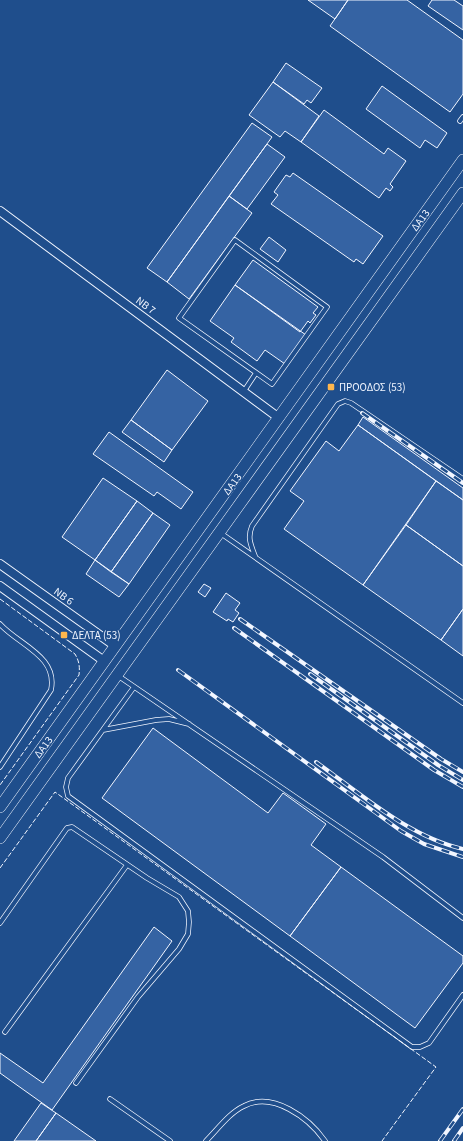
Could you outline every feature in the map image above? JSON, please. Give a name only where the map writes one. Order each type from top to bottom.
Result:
[{"type":"street","name":"ΔΑ13","points":[[0,807],[463,160]]},
{"type":"street","name":"ΔΑ13","points":[[0,838],[463,193]]},
{"type":"street","name":"ΝΒ 7","points":[[0,211],[279,418]]},
{"type":"street","points":[[279,418],[294,429]]},
{"type":"street","name":"ΝΒ 6","points":[[0,564],[115,646]]},
{"type":"street","points":[[0,586],[104,661],[124,665]]},
{"type":"street","points":[[115,646],[124,665]]},
{"type":"lane","points":[[235,240],[327,308],[272,384],[256,374],[179,318],[235,240]]},
{"type":"lane","points":[[244,391],[256,374]]},
{"type":"lane","points":[[255,556],[249,540],[249,533],[252,526],[338,404],[345,401],[352,403],[387,426],[463,479]]},
{"type":"lane","points":[[219,532],[463,703]]},
{"type":"lane","points":[[0,624],[40,655],[52,673],[53,681],[51,690],[0,766]]},
{"type":"lane","points":[[117,674],[383,857],[463,918]]},
{"type":"lane","points":[[134,687],[68,778],[66,787],[68,796],[412,1047],[420,1047],[429,1042],[463,995]]},
{"type":"lane","points":[[103,730],[169,719],[191,724]]},
{"type":"lane","points":[[0,923],[66,828],[72,827],[179,897],[188,911],[188,934],[179,949],[138,997],[76,1083]]},
{"type":"lane","points":[[5,1032],[127,864]]},
{"type":"lane","points":[[110,1098],[170,1141]]},
{"type":"lane","points":[[206,1141],[234,1112],[246,1105],[260,1102],[277,1103],[293,1111],[308,1122],[324,1141]]},
{"type":"building","points":[[308,0],[348,0],[335,19]]},
{"type":"building","points":[[348,0],[407,0],[463,40],[463,94],[450,112],[330,26]]},
{"type":"building","points":[[432,0],[454,0],[463,6],[463,30],[428,6]]},
{"type":"building","points":[[286,63],[322,88],[311,103],[307,100],[304,104],[273,82]]},
{"type":"building","points":[[273,82],[319,116],[301,142],[285,131],[280,137],[249,115]]},
{"type":"building","points":[[382,86],[447,133],[437,148],[425,140],[420,148],[366,109]]},
{"type":"building","points":[[324,110],[384,154],[388,148],[406,161],[390,184],[393,187],[390,191],[386,188],[379,198],[301,142]]},
{"type":"building","points":[[252,123],[272,137],[167,282],[147,268]]},
{"type":"building","points":[[267,144],[285,157],[247,209],[229,196]]},
{"type":"building","points":[[293,173],[383,236],[363,264],[356,259],[354,262],[271,204],[278,195],[274,192],[286,175],[290,177]]},
{"type":"building","points":[[229,196],[252,213],[189,299],[167,282]]},
{"type":"building","points":[[269,237],[286,250],[278,262],[260,249]]},
{"type":"building","points":[[253,260],[318,307],[313,313],[316,315],[310,323],[308,321],[300,332],[235,285]]},
{"type":"building","points":[[235,285],[306,335],[285,364],[265,350],[257,361],[231,342],[234,338],[210,321]]},
{"type":"building","points":[[167,370],[208,401],[172,450],[131,420]]},
{"type":"building","points":[[363,417],[463,488],[463,500],[358,425]]},
{"type":"building","points":[[131,420],[172,450],[164,462],[122,432]]},
{"type":"building","points":[[358,425],[436,481],[363,585],[284,529],[304,501],[290,491],[326,441],[339,451]]},
{"type":"building","points":[[109,432],[193,492],[181,509],[157,492],[154,496],[93,454]]},
{"type":"building","points":[[103,478],[137,501],[95,560],[62,537]]},
{"type":"building","points":[[436,481],[463,500],[463,566],[406,525]]},
{"type":"building","points":[[137,501],[153,513],[111,572],[95,560]]},
{"type":"building","points":[[153,513],[170,525],[129,584],[111,572]]},
{"type":"building","points":[[406,525],[463,566],[463,609],[441,640],[363,585]]},
{"type":"building","points":[[95,560],[129,584],[119,597],[86,574]]},
{"type":"building","points":[[204,584],[211,588],[205,597],[198,592]]},
{"type":"building","points":[[226,593],[240,603],[235,610],[239,613],[233,622],[228,619],[227,621],[213,612]]},
{"type":"building","points":[[463,609],[463,656],[441,640]]},
{"type":"building","points":[[153,728],[268,813],[283,793],[326,824],[311,845],[341,867],[290,936],[102,798]]},
{"type":"building","points":[[341,867],[463,956],[463,963],[415,1028],[290,936]]},
{"type":"building","points":[[154,927],[172,941],[52,1110],[0,1073],[0,1053],[43,1083]]},
{"type":"building","points":[[41,1103],[56,1113],[36,1141],[14,1141]]},
{"type":"building","points":[[56,1113],[96,1141],[36,1141]]},
{"type":"railway","points":[[362,413],[463,483]]},
{"type":"railway","points":[[240,619],[441,759],[463,772]]},
{"type":"railway","points":[[234,628],[434,770],[463,787]]},
{"type":"railway","points":[[178,670],[401,831],[424,844],[463,857]]},
{"type":"railway","points":[[310,674],[438,765],[463,780]]},
{"type":"railway","points":[[316,762],[405,825],[443,843],[463,849]]},
{"type":"railway","points":[[440,1141],[463,1109]]},
{"type":"railway","points":[[454,1141],[463,1128]]},
{"type":"fence","points":[[0,599],[75,654],[79,669],[79,675],[0,785]]},
{"type":"fence","points":[[0,868],[55,792],[436,1067],[382,1141]]},
{"type":"place","name":"ΠΡΟΟΔΟΣ (53)","points":[[331,387]]},
{"type":"place","name":"ΔΕΛΤΑ (53)","points":[[64,635]]}]
